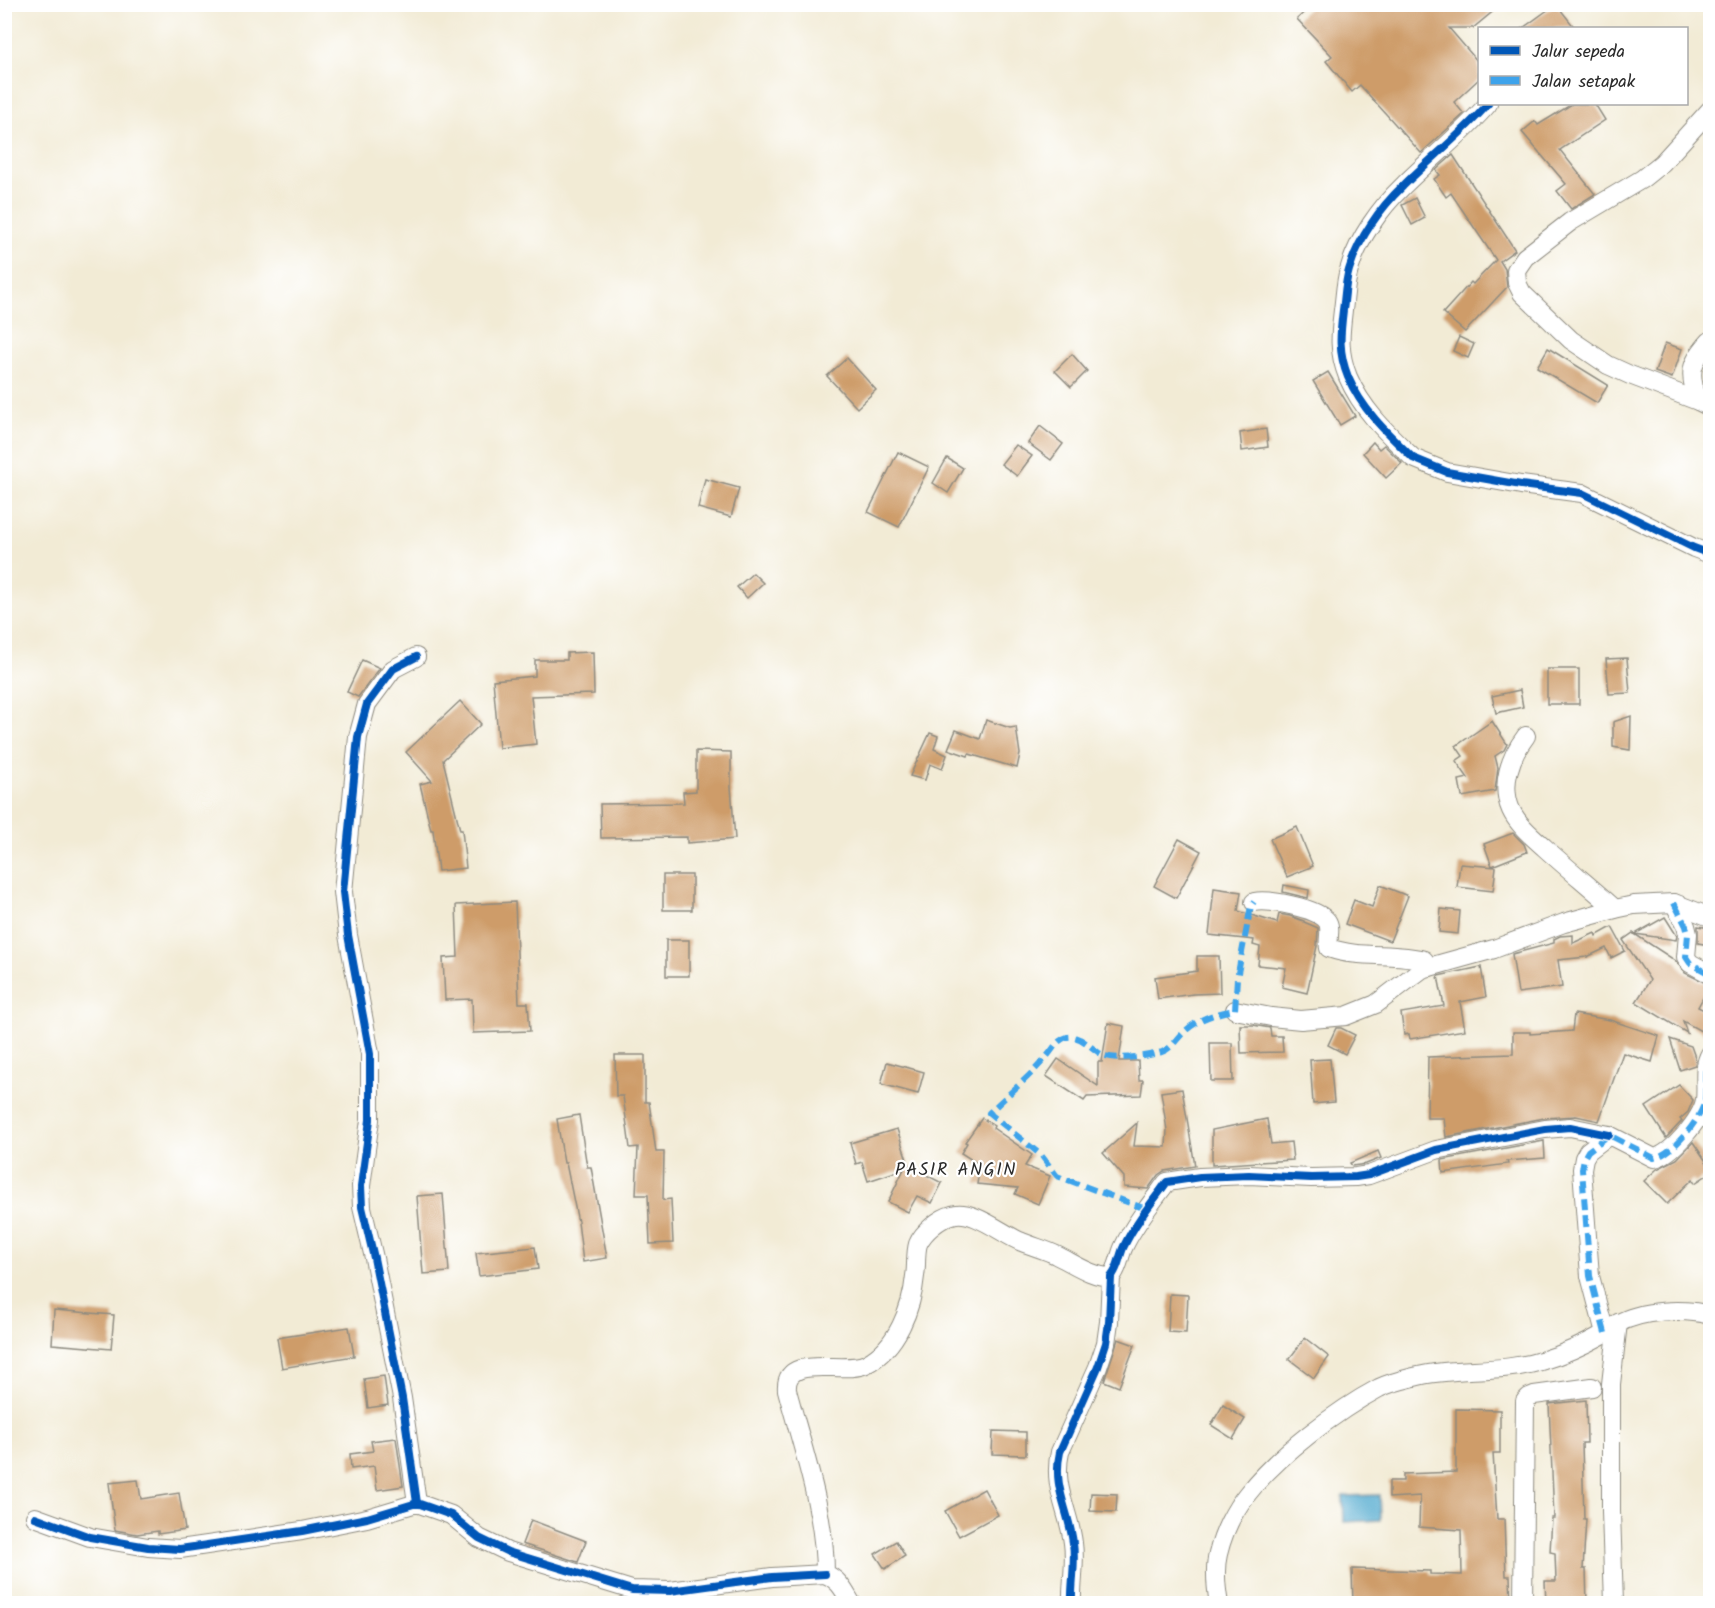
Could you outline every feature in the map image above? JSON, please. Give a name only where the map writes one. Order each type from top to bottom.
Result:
[{"type":"street","points":[[1487,105],[1469,125],[1402,186],[1384,207],[1359,246],[1349,268],[1339,330],[1339,343],[1348,378],[1378,424],[1420,462],[1447,472],[1582,493],[1710,554]]},
{"type":"street","points":[[1704,404],[1661,389],[1623,372],[1571,340],[1522,293],[1517,283],[1516,270],[1525,257],[1570,222],[1642,179],[1662,163],[1710,110]]},
{"type":"street","points":[[1704,404],[1692,385],[1693,366],[1710,341]]},
{"type":"street","points":[[416,657],[393,669],[367,704],[358,737],[343,892],[348,934],[370,1054],[370,1120],[364,1160],[362,1207],[402,1398],[417,1503]]},
{"type":"street","points":[[1526,736],[1507,773],[1506,789],[1511,811],[1530,834],[1615,909]]},
{"type":"street","points":[[1254,902],[1262,901],[1303,909],[1321,916],[1329,927],[1329,948],[1343,953],[1409,956],[1424,960],[1429,967]]},
{"type":"street","points":[[1674,903],[1688,934],[1686,957],[1690,963],[1710,974]]},
{"type":"street","points":[[1235,1010],[1301,1020],[1346,1016],[1376,1004],[1413,975],[1429,967],[1484,952],[1564,923],[1615,909],[1634,905],[1674,903],[1710,917]]},
{"type":"street","points":[[1072,1604],[1074,1547],[1058,1486],[1057,1464],[1065,1438],[1098,1367],[1106,1343],[1111,1276],[1115,1272],[1124,1246],[1146,1209],[1167,1182],[1200,1177],[1250,1174],[1311,1178],[1356,1177],[1369,1175],[1436,1150],[1545,1129],[1570,1127],[1610,1135],[1654,1158],[1673,1147],[1699,1116],[1703,1108],[1706,1067],[1710,1054]]},
{"type":"street","points":[[1610,1135],[1588,1151],[1582,1169],[1590,1276],[1611,1328],[1611,1511],[1614,1604]]},
{"type":"street","points":[[825,1574],[825,1556],[816,1502],[787,1390],[786,1384],[790,1374],[797,1369],[808,1367],[858,1367],[880,1353],[896,1335],[908,1312],[920,1241],[932,1227],[954,1214],[969,1215],[1020,1241],[1052,1253],[1095,1274],[1111,1276]]},
{"type":"street","points":[[1219,1604],[1215,1581],[1218,1554],[1230,1522],[1248,1493],[1291,1449],[1380,1387],[1414,1377],[1452,1370],[1497,1368],[1542,1361],[1573,1349],[1611,1328],[1669,1310],[1710,1315]]},
{"type":"street","points":[[1523,1604],[1525,1401],[1534,1395],[1592,1387]]},
{"type":"street","points":[[35,1517],[90,1537],[148,1547],[180,1549],[302,1531],[367,1518],[417,1503],[451,1515],[479,1538],[508,1552],[632,1590],[670,1591],[772,1577],[825,1574],[834,1577],[839,1582],[852,1604]]},
{"type":"water","points":[[1380,1495],[1381,1520],[1344,1522],[1343,1496]]},
{"type":"building","points":[[1313,4],[1502,4],[1473,28],[1449,28],[1478,62],[1478,80],[1454,102],[1464,114],[1421,153],[1360,85],[1352,92],[1326,61],[1332,56],[1297,19]]},
{"type":"building","points":[[1556,4],[1574,27],[1524,27]]},
{"type":"building","points":[[1570,105],[1596,105],[1605,120],[1560,150],[1595,194],[1571,209],[1557,191],[1566,184],[1522,132],[1535,121],[1538,125]]},
{"type":"building","points":[[1453,155],[1515,250],[1500,261],[1505,269],[1507,287],[1465,332],[1443,313],[1471,282],[1473,284],[1496,260],[1451,193],[1446,197],[1434,179],[1440,175],[1436,170]]},
{"type":"building","points":[[1415,198],[1425,218],[1412,225],[1402,205]]},
{"type":"building","points":[[1459,337],[1474,344],[1468,358],[1453,351]]},
{"type":"building","points":[[1665,343],[1682,349],[1672,378],[1655,372]]},
{"type":"building","points":[[1548,348],[1608,385],[1597,403],[1537,367]]},
{"type":"building","points":[[1072,354],[1087,371],[1071,387],[1055,371]]},
{"type":"building","points":[[847,358],[876,390],[857,408],[827,376]]},
{"type":"building","points":[[1328,372],[1355,416],[1340,425],[1313,381]]},
{"type":"building","points":[[1040,426],[1063,444],[1051,460],[1028,443]]},
{"type":"building","points":[[1266,429],[1268,447],[1242,451],[1240,433]]},
{"type":"building","points":[[1373,442],[1379,449],[1384,445],[1402,463],[1386,478],[1363,453]]},
{"type":"building","points":[[1016,445],[1032,456],[1017,476],[1001,464]]},
{"type":"building","points":[[898,452],[929,467],[899,527],[868,512]]},
{"type":"building","points":[[947,458],[963,468],[948,493],[933,483]]},
{"type":"building","points":[[705,479],[739,488],[731,517],[698,508]]},
{"type":"building","points":[[753,573],[763,583],[747,598],[737,587]]},
{"type":"building","points":[[593,652],[594,694],[531,696],[536,744],[499,748],[493,680],[535,676],[535,660],[567,660],[567,653]]},
{"type":"building","points":[[1627,658],[1630,693],[1609,694],[1606,659]]},
{"type":"building","points":[[362,660],[380,668],[358,697],[347,692]]},
{"type":"building","points":[[1547,669],[1579,669],[1579,704],[1547,704]]},
{"type":"building","points":[[1520,690],[1523,707],[1496,713],[1492,696]]},
{"type":"building","points":[[460,701],[481,724],[443,760],[460,830],[462,830],[466,868],[438,871],[433,830],[431,830],[420,784],[432,781],[406,752]]},
{"type":"building","points":[[1631,716],[1630,750],[1613,747],[1613,722]]},
{"type":"building","points":[[986,720],[1010,728],[1016,727],[1020,754],[1017,768],[948,749],[956,730],[980,739]]},
{"type":"building","points":[[1492,721],[1507,744],[1504,750],[1495,756],[1498,768],[1495,791],[1462,797],[1459,780],[1468,778],[1456,761],[1463,756],[1456,746]]},
{"type":"building","points":[[930,733],[938,736],[934,749],[947,755],[942,769],[930,764],[925,780],[910,776]]},
{"type":"building","points":[[696,751],[731,752],[735,839],[687,843],[687,837],[601,838],[600,804],[684,803],[683,792],[696,791]]},
{"type":"building","points":[[1297,827],[1313,866],[1287,877],[1270,839]]},
{"type":"building","points":[[1513,833],[1524,844],[1527,852],[1492,866],[1484,844]]},
{"type":"building","points":[[1179,839],[1201,851],[1176,898],[1154,886]]},
{"type":"building","points":[[1460,864],[1496,867],[1493,891],[1457,887]]},
{"type":"building","points":[[663,875],[692,875],[692,910],[663,910]]},
{"type":"building","points":[[1284,885],[1309,890],[1308,898],[1283,892]]},
{"type":"building","points":[[1380,885],[1408,896],[1390,941],[1345,924],[1354,900],[1372,907]]},
{"type":"building","points":[[1214,888],[1241,892],[1238,911],[1277,923],[1279,914],[1290,916],[1318,928],[1317,946],[1307,993],[1282,987],[1286,968],[1258,965],[1260,947],[1253,945],[1254,940],[1209,935]]},
{"type":"building","points":[[515,902],[519,1003],[528,1003],[530,1031],[473,1033],[472,999],[445,1000],[443,958],[458,957],[456,905]]},
{"type":"building","points":[[1441,909],[1460,911],[1458,934],[1439,932]]},
{"type":"building","points":[[1665,917],[1677,936],[1676,940],[1635,934]]},
{"type":"building","points":[[1698,926],[1710,928],[1710,945],[1698,943]]},
{"type":"building","points":[[1612,927],[1625,951],[1611,958],[1606,948],[1587,957],[1558,960],[1562,987],[1518,993],[1512,954],[1554,943],[1554,939],[1560,936],[1573,935],[1573,943],[1595,933],[1596,936]]},
{"type":"building","points":[[1633,933],[1676,961],[1685,973],[1710,985],[1698,1007],[1710,1013],[1710,1036],[1683,1021],[1687,1033],[1636,1002],[1650,980],[1623,940]]},
{"type":"building","points":[[666,940],[689,940],[689,976],[666,976]]},
{"type":"building","points":[[1197,956],[1219,956],[1220,993],[1158,999],[1155,977],[1197,971]]},
{"type":"building","points":[[1481,967],[1486,997],[1460,1002],[1465,1030],[1410,1039],[1409,1034],[1404,1035],[1401,1013],[1444,1006],[1438,976]]},
{"type":"building","points":[[1574,1014],[1610,1020],[1659,1036],[1652,1062],[1623,1053],[1599,1121],[1576,1116],[1544,1118],[1446,1137],[1444,1118],[1427,1118],[1428,1057],[1513,1054],[1513,1032],[1530,1032],[1530,1034],[1572,1031]]},
{"type":"building","points":[[1108,1023],[1124,1026],[1119,1061],[1138,1061],[1139,1080],[1143,1080],[1141,1095],[1087,1097],[1084,1101],[1046,1076],[1058,1059],[1098,1086],[1098,1062],[1102,1062]]},
{"type":"building","points":[[1240,1025],[1270,1028],[1271,1036],[1282,1036],[1283,1052],[1241,1053]]},
{"type":"building","points":[[1336,1028],[1355,1035],[1345,1054],[1328,1045]]},
{"type":"building","points":[[1670,1039],[1691,1046],[1696,1060],[1695,1065],[1680,1070]]},
{"type":"building","points":[[1210,1043],[1232,1043],[1233,1081],[1211,1081]]},
{"type":"building","points":[[615,1055],[645,1055],[645,1102],[649,1102],[656,1152],[664,1152],[663,1200],[671,1199],[673,1243],[650,1244],[648,1195],[636,1195],[638,1147],[630,1148],[623,1096],[616,1096]]},
{"type":"building","points":[[1330,1059],[1334,1102],[1313,1104],[1310,1060]]},
{"type":"building","points":[[887,1062],[924,1072],[918,1094],[881,1084]]},
{"type":"building","points":[[1679,1085],[1693,1100],[1688,1112],[1680,1119],[1682,1121],[1666,1138],[1646,1107]]},
{"type":"building","points":[[1182,1089],[1195,1166],[1164,1171],[1158,1175],[1148,1189],[1124,1187],[1124,1177],[1103,1153],[1137,1123],[1134,1146],[1166,1147],[1167,1130],[1161,1092]]},
{"type":"building","points":[[579,1115],[587,1167],[591,1167],[607,1258],[583,1262],[578,1222],[566,1163],[564,1163],[557,1119]]},
{"type":"building","points":[[982,1118],[1032,1155],[1025,1166],[1050,1176],[1038,1204],[1015,1194],[1018,1188],[977,1184],[980,1165],[961,1153],[967,1143],[965,1142]]},
{"type":"building","points":[[1267,1119],[1271,1144],[1291,1142],[1293,1160],[1212,1165],[1212,1130]]},
{"type":"building","points":[[897,1129],[909,1166],[942,1183],[932,1203],[917,1196],[908,1212],[888,1202],[904,1169],[868,1181],[862,1162],[856,1164],[850,1143]]},
{"type":"building","points":[[1544,1141],[1545,1158],[1507,1161],[1508,1164],[1443,1173],[1442,1160]]},
{"type":"building","points":[[1693,1142],[1710,1167],[1710,1173],[1695,1183],[1693,1179],[1667,1204],[1644,1181],[1657,1169],[1677,1159]]},
{"type":"building","points":[[1378,1151],[1381,1158],[1366,1164],[1352,1166],[1350,1163]]},
{"type":"building","points":[[443,1194],[449,1272],[423,1274],[417,1196]]},
{"type":"building","points":[[535,1247],[538,1269],[479,1276],[476,1253]]},
{"type":"building","points":[[1170,1294],[1188,1295],[1186,1333],[1168,1332]]},
{"type":"building","points":[[54,1310],[114,1315],[111,1349],[52,1344]]},
{"type":"building","points":[[349,1327],[354,1356],[282,1368],[277,1338]]},
{"type":"building","points":[[1305,1338],[1329,1357],[1314,1378],[1289,1359]]},
{"type":"building","points":[[1118,1339],[1135,1345],[1119,1387],[1104,1381]]},
{"type":"building","points":[[384,1376],[388,1405],[368,1408],[364,1379]]},
{"type":"building","points":[[1586,1400],[1587,1443],[1582,1443],[1584,1519],[1586,1519],[1583,1569],[1586,1569],[1587,1604],[1546,1604],[1545,1581],[1556,1581],[1555,1553],[1550,1552],[1552,1518],[1554,1518],[1549,1404]]},
{"type":"building","points":[[1223,1405],[1245,1419],[1233,1439],[1211,1425]]},
{"type":"building","points":[[1456,1409],[1500,1410],[1500,1453],[1493,1453],[1497,1519],[1504,1519],[1506,1576],[1510,1576],[1511,1604],[1353,1604],[1352,1569],[1430,1571],[1430,1574],[1462,1575],[1461,1530],[1419,1527],[1420,1496],[1389,1498],[1389,1481],[1403,1481],[1403,1474],[1456,1472]]},
{"type":"building","points":[[993,1431],[1026,1432],[1026,1455],[992,1454]]},
{"type":"building","points":[[396,1438],[403,1486],[377,1490],[374,1466],[351,1469],[350,1454],[373,1451],[371,1441]]},
{"type":"building","points":[[138,1480],[141,1499],[179,1493],[185,1530],[137,1534],[115,1530],[109,1483]]},
{"type":"building","points":[[984,1489],[998,1515],[959,1536],[945,1511]]},
{"type":"building","points":[[1091,1493],[1117,1494],[1116,1512],[1090,1511]]},
{"type":"building","points":[[531,1520],[586,1541],[578,1562],[522,1544]]},
{"type":"building","points":[[896,1541],[905,1556],[885,1569],[875,1554]]},
{"type":"marked path","points":[[1146,1209],[1057,1176],[1041,1155],[989,1113],[1034,1071],[1056,1044],[1064,1038],[1077,1038],[1109,1057],[1149,1055],[1168,1049],[1188,1029],[1200,1021],[1213,1015],[1235,1010],[1237,978],[1251,906],[1254,902]]},
{"type":"marked path","points":[[1674,903],[1688,934],[1686,957],[1690,963],[1710,974]]},
{"type":"marked path","points":[[1605,1333],[1590,1276],[1582,1169],[1584,1158],[1588,1151],[1609,1135],[1654,1158],[1669,1150],[1685,1135],[1703,1108],[1705,1070],[1710,1054]]},
{"type":"cycle path","points":[[1487,105],[1468,126],[1394,195],[1378,214],[1358,247],[1349,270],[1342,319],[1341,351],[1348,377],[1376,421],[1413,458],[1447,472],[1582,493],[1710,554]]},
{"type":"cycle path","points":[[416,657],[393,669],[367,704],[358,737],[343,892],[348,935],[370,1054],[370,1120],[361,1186],[362,1207],[402,1398],[417,1503]]},
{"type":"cycle path","points":[[1072,1604],[1074,1551],[1058,1476],[1060,1452],[1098,1367],[1106,1343],[1111,1277],[1133,1229],[1167,1182],[1200,1177],[1249,1175],[1311,1178],[1356,1177],[1369,1175],[1436,1150],[1545,1129],[1570,1127],[1609,1135]]},
{"type":"cycle path","points":[[35,1517],[90,1537],[148,1547],[180,1549],[302,1531],[367,1518],[417,1503],[451,1515],[479,1538],[508,1552],[632,1590],[670,1591],[772,1577],[825,1574]]},
{"type":"district","name":"PASIR ANGIN","points":[[956,1169]]}]
